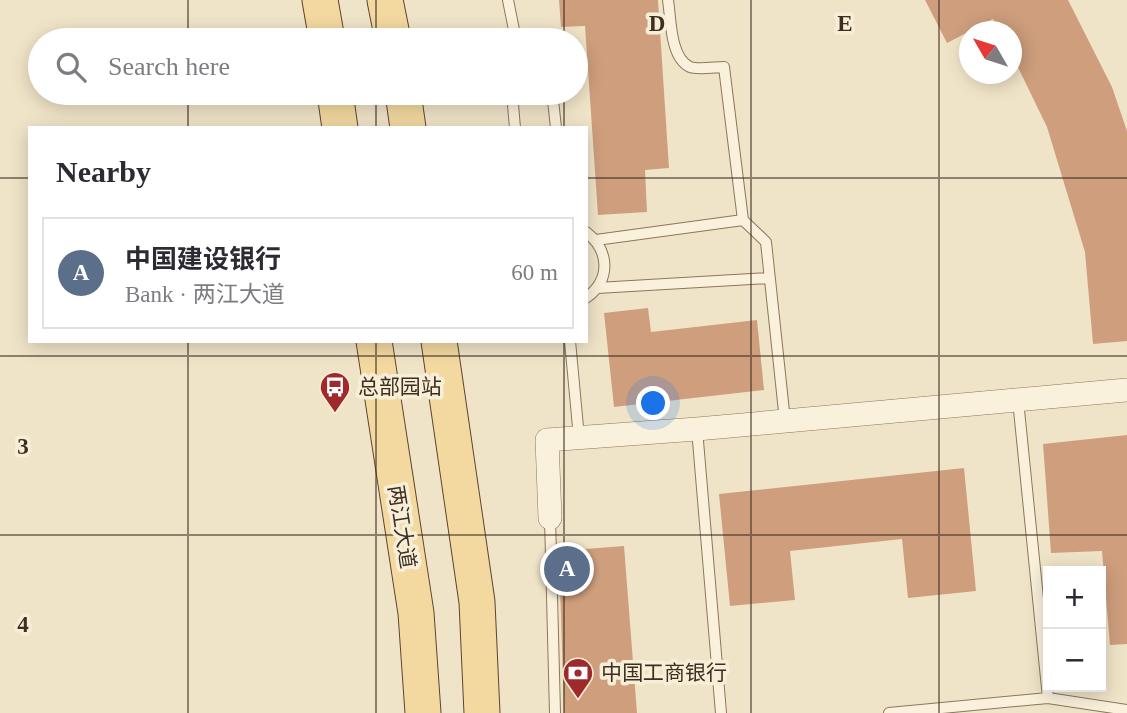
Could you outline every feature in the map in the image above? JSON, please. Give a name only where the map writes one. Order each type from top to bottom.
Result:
[{"type":"main road","points":[[320,0],[325,28]]},
{"type":"main road","points":[[385,0],[391,28]]},
{"type":"main road","points":[[407,0],[411,28]]},
{"type":"main road","points":[[337,105],[340,126]]},
{"type":"main road","name":"两江大道","points":[[374,343],[416,613],[423,713]]},
{"type":"main road","points":[[439,343],[477,602],[482,713]]},
{"type":"street","points":[[550,518],[547,440],[1127,390]]},
{"type":"lane","points":[[508,0],[514,28]]},
{"type":"lane","points":[[668,0],[674,46],[680,58],[691,68],[724,67],[744,220],[766,242],[785,421]]},
{"type":"lane","points":[[513,105],[515,126]]},
{"type":"lane","points":[[554,105],[556,126]]},
{"type":"lane","points":[[596,240],[744,220]]},
{"type":"lane","points":[[588,234],[603,251],[605,264],[597,288],[588,296]]},
{"type":"lane","points":[[597,288],[769,278]]},
{"type":"lane","points":[[570,343],[579,438]]},
{"type":"lane","points":[[1018,400],[1048,698]]},
{"type":"lane","points":[[697,429],[721,713]]},
{"type":"lane","points":[[550,518],[555,713]]},
{"type":"lane","points":[[889,713],[1048,698],[1127,709]]},
{"type":"building","points":[[559,0],[658,0],[669,168],[645,170],[647,212],[598,215],[588,70],[588,28],[561,27]]},
{"type":"building","points":[[925,0],[1068,0],[1112,87],[1127,131],[1127,341],[1093,344],[1085,252],[1047,127],[1022,76],[1022,21],[959,21],[959,37],[947,43]]},
{"type":"building","points":[[648,308],[651,332],[757,320],[764,390],[614,407],[604,313]]},
{"type":"building","points":[[1127,435],[1127,644],[1110,645],[1106,566],[1103,566],[1102,551],[1051,553],[1043,444]]},
{"type":"building","points":[[964,468],[976,591],[908,598],[902,539],[790,551],[795,600],[730,606],[719,494]]},
{"type":"building","points":[[624,546],[637,713],[564,713],[559,551]]},
{"type":"place","name":"总部园站","points":[[335,414]]},
{"type":"place","name":"中国建设银行","points":[[567,569]]},
{"type":"place","name":"中国工商银行","points":[[578,700]]}]
